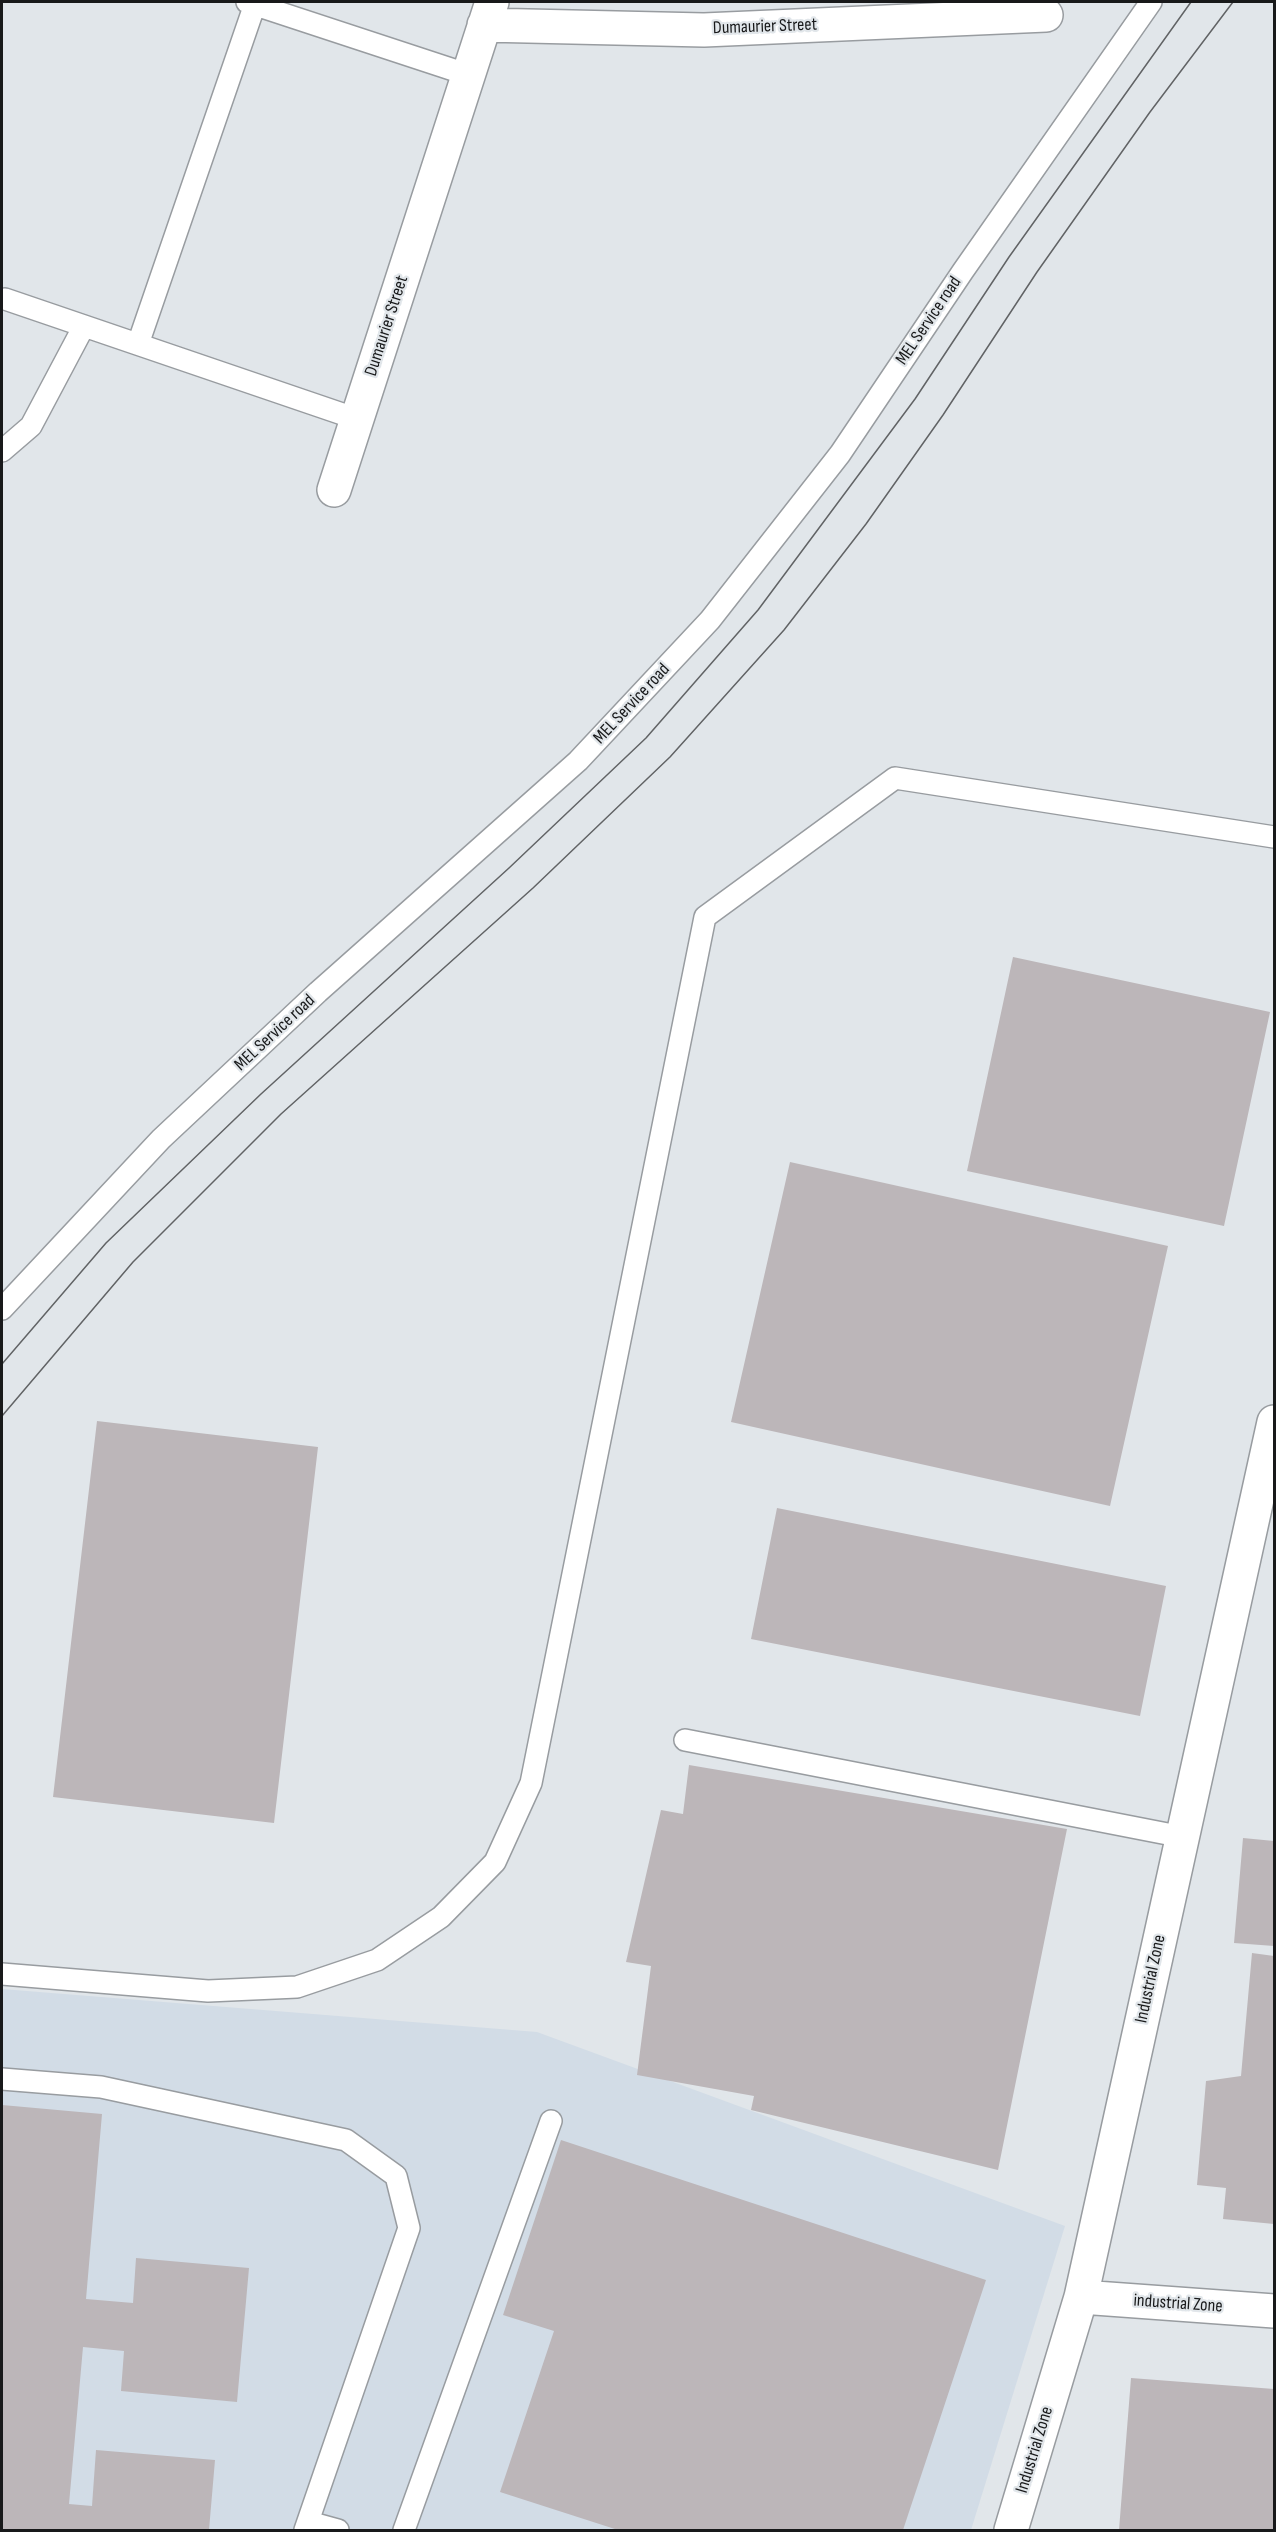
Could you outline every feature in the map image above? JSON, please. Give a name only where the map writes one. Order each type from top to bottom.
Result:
[{"type":"street","name":"Dumaurier Street","points":[[334,490],[488,13],[704,30],[1046,15]]},
{"type":"street","name":"Industrial Zone","points":[[1011,2530],[1081,2297],[1275,1422]]},
{"type":"street","name":"industrial Zone","points":[[1081,2297],[1275,2311]]},
{"type":"lane","name":"MEL Service road","points":[[2,1309],[160,1139],[318,992],[579,761],[710,620],[840,454],[963,271],[1151,2]]},
{"type":"lane","points":[[138,344],[251,3],[469,75]]},
{"type":"lane","points":[[5,299],[357,419]]},
{"type":"lane","points":[[2,451],[30,426],[84,326]]},
{"type":"lane","points":[[2,1974],[208,1991],[297,1987],[377,1960],[441,1917],[495,1862],[531,1783],[705,917],[895,778],[1275,837]]},
{"type":"lane","points":[[685,1740],[1183,1838]]},
{"type":"lane","points":[[2,2079],[101,2087],[346,2140],[396,2176],[408,2228],[307,2526],[338,2530]]},
{"type":"lane","points":[[404,2530],[551,2121]]},
{"type":"shaded area","points":[[2,1989],[537,2032],[1065,2226],[971,2530],[2,2530]]},
{"type":"building","points":[[1013,957],[1270,1012],[1224,1226],[967,1171]]},
{"type":"building","points":[[790,1162],[1168,1246],[1110,1506],[731,1422]]},
{"type":"building","points":[[97,1421],[318,1447],[274,1823],[53,1797]]},
{"type":"building","points":[[777,1508],[1166,1586],[1140,1716],[751,1639]]},
{"type":"building","points":[[689,1765],[1067,1829],[998,2170],[751,2110],[754,2096],[637,2075],[651,1966],[626,1962],[661,1810],[683,1814]]},
{"type":"building","points":[[1243,1838],[1274,1841],[1274,1946],[1234,1943]]},
{"type":"building","points":[[1252,1953],[1274,1956],[1274,2224],[1223,2219],[1226,2188],[1197,2185],[1206,2081],[1241,2076]]},
{"type":"building","points":[[2,2105],[102,2114],[86,2299],[133,2303],[136,2258],[249,2268],[237,2402],[121,2391],[124,2351],[83,2347],[69,2504],[92,2506],[96,2450],[215,2460],[209,2530],[2,2530]]},
{"type":"building","points":[[561,2140],[986,2280],[903,2530],[618,2530],[500,2492],[554,2331],[503,2315]]},
{"type":"building","points":[[1131,2378],[1274,2389],[1274,2530],[1119,2530]]},
{"type":"tram line","points":[[2,1364],[106,1243],[261,1094],[509,868],[646,738],[758,610],[915,399],[1009,257],[1191,2]]},
{"type":"tram line","points":[[2,1416],[133,1262],[281,1114],[533,888],[670,757],[784,630],[866,524],[943,415],[1037,272],[1150,112],[1233,2]]}]
